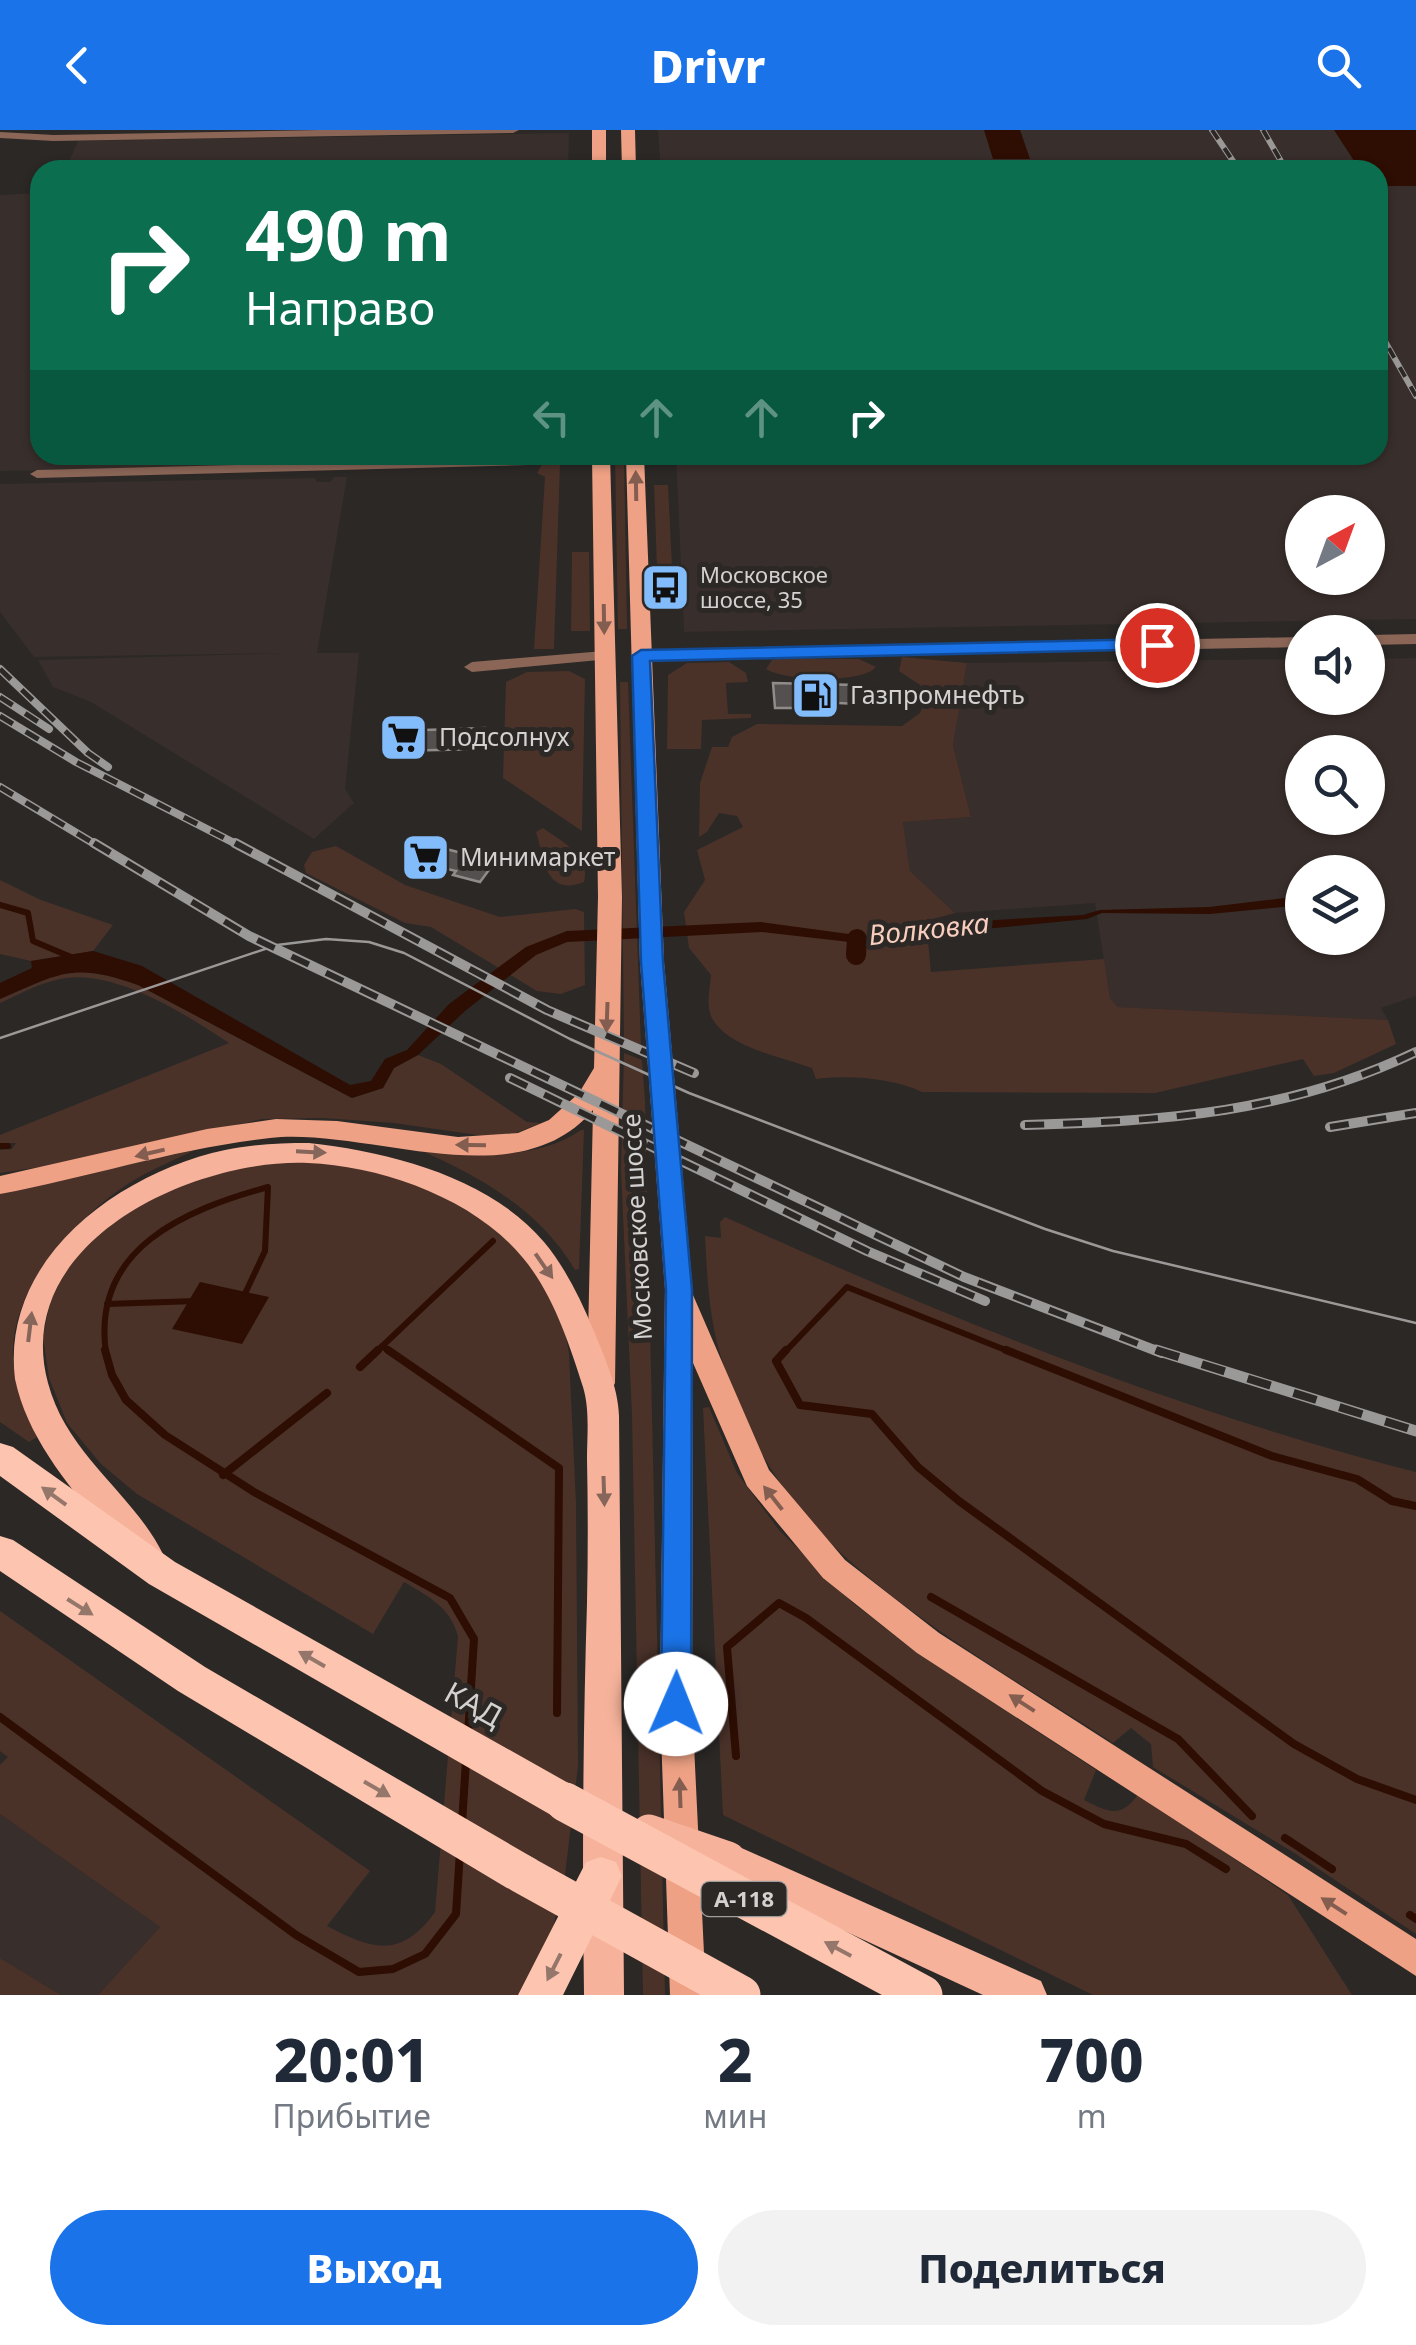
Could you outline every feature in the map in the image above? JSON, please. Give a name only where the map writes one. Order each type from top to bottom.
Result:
[{"type":"highway","points":[[162,1573],[44,1422],[26,1352],[32,1310],[67,1248],[86,1229],[148,1186],[205,1163],[266,1151],[369,1159],[442,1187],[493,1216],[532,1248],[556,1283],[601,1393]]},
{"type":"highway","name":"Московское шоссе","points":[[601,1393],[605,1534],[600,1876],[604,1995]]},
{"type":"highway","name":"КАД","points":[[0,1457],[162,1573],[565,1802],[924,1995]]},
{"type":"highway","points":[[0,1550],[69,1601],[292,1740],[741,1995]]},
{"type":"highway","points":[[565,1802],[728,1860],[1027,1995]]},
{"type":"highway","points":[[540,1995],[600,1876]]},
{"type":"main road","points":[[598,130],[599,160]]},
{"type":"main road","points":[[628,130],[629,160]]},
{"type":"main road","name":"Московское шоссе","points":[[601,1393],[609,917],[602,465]]},
{"type":"main road","name":"Московское шоссе","points":[[635,465],[652,962],[679,1290],[676,1704],[688,1995]]},
{"type":"main road","points":[[604,656],[641,656]]},
{"type":"main road","points":[[0,1185],[226,1135],[276,1128],[363,1132],[466,1146],[519,1142],[564,1124],[582,1110],[605,1069]]},
{"type":"main road","points":[[679,1290],[723,1404],[758,1478],[834,1569],[928,1642],[1416,1960]]},
{"type":"street","points":[[21,130],[205,130]]},
{"type":"street","points":[[0,135],[42,138],[513,130]]},
{"type":"street","points":[[37,474],[355,465]]},
{"type":"street","points":[[1385,640],[1416,639]]},
{"type":"street","points":[[641,656],[1285,642]]},
{"type":"street","points":[[472,668],[604,656]]},
{"type":"shaded area","points":[[658,130],[1416,130],[1416,619],[1385,620],[1385,615],[1285,615],[1285,621],[684,632],[676,465],[1388,465],[1388,160],[660,160]]},
{"type":"shaded area","points":[[569,133],[568,160],[69,160],[78,141]]},
{"type":"shaded area","points":[[30,194],[30,465],[307,465],[0,471],[0,195]]},
{"type":"shaded area","points":[[542,465],[560,465],[554,649],[534,649],[545,477],[537,473]]},
{"type":"shaded area","points":[[615,465],[624,465],[627,629],[618,629]]},
{"type":"shaded area","points":[[334,477],[347,477],[317,653],[359,653],[345,789],[354,803],[314,839],[91,702],[53,687],[38,660],[289,653],[34,657],[0,612],[0,484],[315,478],[317,482],[330,482]]},
{"type":"shaded area","points":[[654,485],[668,485],[672,566],[657,567]]},
{"type":"shaded area","points":[[572,552],[589,552],[590,631],[571,631]]},
{"type":"shaded area","points":[[902,657],[967,663],[953,745],[971,817],[903,822],[910,871],[955,913],[926,921],[931,972],[1104,959],[1110,998],[1117,1007],[1388,1020],[1396,1044],[1334,1073],[1314,1076],[1303,1059],[1155,1093],[922,1092],[870,1079],[816,1079],[812,1068],[756,1050],[728,1036],[711,1016],[711,975],[689,948],[684,912],[705,880],[697,850],[743,827],[737,816],[719,813],[699,837],[700,783],[712,747],[728,747],[732,737],[757,724],[902,726],[920,713],[926,697],[920,685],[899,671]]},
{"type":"shaded area","points":[[1416,658],[1416,996],[1381,1008],[1388,1020],[1116,1007],[1110,998],[1095,903],[955,913],[910,871],[903,822],[971,817],[953,745],[967,663],[1285,659],[1285,715],[1385,715],[1385,659]]},
{"type":"shaded area","points":[[859,659],[876,667],[855,676],[822,679],[766,669],[772,660]]},
{"type":"shaded area","points":[[729,662],[746,673],[748,682],[726,683],[728,714],[751,714],[751,718],[702,720],[701,749],[667,749],[668,675],[687,663]]},
{"type":"shaded area","points":[[569,671],[585,679],[582,831],[503,778],[506,682],[527,672]]},
{"type":"shaded area","points":[[620,682],[628,682],[641,1047],[624,1041]]},
{"type":"shaded area","points":[[543,828],[579,857],[584,882],[570,885],[553,879],[536,832]]},
{"type":"shaded area","points":[[336,846],[405,885],[500,917],[575,909],[584,912],[585,985],[561,994],[537,991],[431,927],[405,923],[306,873],[304,865],[312,852]]},
{"type":"shaded area","points":[[0,880],[41,900],[113,925],[93,951],[31,961],[0,954]]},
{"type":"shaded area","points":[[63,972],[101,972],[138,985],[352,1098],[383,1088],[394,1068],[418,1055],[441,1064],[527,1122],[541,1123],[513,1134],[484,1136],[394,1123],[262,1119],[88,1160],[0,1173],[0,1150],[12,1149],[16,1143],[0,1143],[0,1135],[229,1043],[151,997],[108,981],[66,978],[0,1003],[0,999]]},
{"type":"shaded area","points":[[624,1053],[642,1060],[645,1101],[665,1995],[643,1995],[632,1415],[621,1170]]},
{"type":"shaded area","points":[[581,1130],[579,1269],[575,1270],[545,1230],[508,1198],[420,1150],[523,1152]]},
{"type":"shaded area","points":[[195,1150],[137,1178],[100,1204],[63,1240],[33,1283],[15,1331],[13,1355],[18,1386],[37,1437],[29,1442],[0,1422],[0,1193]]},
{"type":"shaded area","points":[[255,1159],[346,1162],[418,1185],[454,1203],[487,1223],[531,1262],[563,1320],[569,1354],[576,1503],[578,1766],[565,1875],[552,1932],[521,1995],[98,1995],[160,1927],[0,1814],[0,1765],[8,1757],[0,1751],[0,1611],[370,1871],[327,1926],[358,1941],[386,1946],[410,1937],[435,1912],[458,1636],[450,1617],[437,1603],[404,1582],[373,1634],[137,1494],[101,1464],[67,1423],[49,1378],[43,1337],[50,1302],[66,1270],[88,1242],[166,1185]]},
{"type":"shaded area","points":[[725,1217],[1065,1360],[1239,1421],[1416,1472],[1416,1934],[1296,1854],[1153,1767],[1151,1744],[1131,1728],[1113,1743],[945,1635],[827,1540],[784,1489],[762,1453],[721,1357],[711,1312],[705,1236],[721,1238],[720,1222]]},
{"type":"shaded area","points":[[709,1407],[737,1473],[779,1530],[853,1603],[917,1653],[1096,1770],[1084,1800],[1114,1811],[1126,1807],[1138,1794],[1288,1895],[1352,1995],[1093,1995],[723,1815],[703,1408]]},
{"type":"shaded area","points":[[0,1814],[160,1927],[98,1995],[61,1995],[0,1958]]},
{"type":"shaded area","points":[[0,1958],[61,1995],[0,1995]]},
{"type":"water","points":[[984,130],[1020,130],[1030,159],[993,159]]},
{"type":"water","points":[[1334,130],[1416,130],[1416,186],[1388,186],[1388,160],[1354,160]]},
{"type":"water","name":"Волковка","points":[[1285,898],[1285,907],[1210,914],[1102,913],[1087,919],[995,928],[912,931],[867,944],[762,932],[567,942],[536,955],[465,1011],[418,1055],[394,1068],[383,1088],[352,1098],[138,985],[116,978],[82,972],[67,974],[0,999],[0,983],[32,968],[31,961],[93,951],[142,966],[350,1085],[371,1081],[385,1059],[407,1050],[449,1004],[526,947],[567,931],[761,922],[871,937],[907,925],[1083,915],[1100,910],[1209,907]]},
{"type":"water","points":[[200,1282],[269,1297],[242,1344],[172,1329]]},
{"type":"building","name":"Газпромнефть","points":[[773,683],[856,685],[858,704],[796,701],[796,708],[775,708]]},
{"type":"building","points":[[485,728],[485,749],[391,751],[393,731]]},
{"type":"building","points":[[418,842],[497,859],[480,882],[453,875],[456,871],[405,859]]},
{"type":"waterway","points":[[0,905],[28,913],[33,941],[71,957]]},
{"type":"waterway","name":"Волковка","points":[[856,955],[857,939]]},
{"type":"waterway","points":[[0,1146],[8,1146]]},
{"type":"waterway","points":[[108,1304],[113,1286],[129,1260],[150,1239],[206,1208],[268,1187],[265,1251],[243,1298]]},
{"type":"waterway","points":[[382,1346],[493,1241]]},
{"type":"waterway","points":[[784,1353],[847,1287],[1013,1353]]},
{"type":"waterway","points":[[108,1304],[196,1301]]},
{"type":"waterway","points":[[106,1353],[108,1304]]},
{"type":"waterway","points":[[375,1353],[382,1346]]},
{"type":"waterway","points":[[382,1346],[392,1353]]},
{"type":"waterway","points":[[105,1350],[112,1375],[126,1400],[165,1435],[225,1473]]},
{"type":"waterway","points":[[360,1367],[378,1350]]},
{"type":"waterway","points":[[388,1350],[559,1468],[557,1713]]},
{"type":"waterway","points":[[786,1350],[776,1361],[800,1405],[872,1414],[918,1467],[959,1501],[1294,1744],[1357,1779],[1416,1800]]},
{"type":"waterway","points":[[1006,1350],[1272,1456],[1357,1479],[1392,1501],[1416,1506]]},
{"type":"waterway","points":[[225,1473],[327,1393]]},
{"type":"waterway","points":[[225,1473],[450,1598],[474,1639],[468,1734]]},
{"type":"waterway","points":[[931,1597],[1178,1739],[1252,1816]]},
{"type":"waterway","points":[[736,1756],[727,1647],[779,1603],[806,1618],[1042,1791],[1104,1824],[1186,1844],[1226,1869]]},
{"type":"waterway","points":[[0,1717],[296,1935],[359,1972],[393,1969],[425,1954],[456,1914],[460,1851]]},
{"type":"waterway","points":[[462,1823],[466,1761]]},
{"type":"waterway","points":[[1285,1838],[1332,1869]]},
{"type":"waterway","points":[[1410,1915],[1416,1919]]},
{"type":"tram line","points":[[0,1038],[277,945],[326,939],[369,942],[404,953],[570,1039],[689,1093],[1045,1229],[1113,1251],[1416,1323]]},
{"type":"railway","points":[[1212,130],[1232,160]]},
{"type":"railway","points":[[1263,130],[1280,160]]},
{"type":"railway","points":[[1388,347],[1416,396]]},
{"type":"railway","points":[[0,669],[88,753],[108,767]]},
{"type":"railway","points":[[0,697],[49,729]]},
{"type":"railway","points":[[0,716],[76,762],[240,846]]},
{"type":"railway","points":[[0,787],[98,846]]},
{"type":"railway","points":[[94,843],[249,936],[964,1277],[1162,1353]]},
{"type":"railway","points":[[235,843],[547,1010],[694,1073]]},
{"type":"railway","points":[[1025,1125],[1225,1110],[1321,1089],[1416,1052]]},
{"type":"railway","points":[[510,1078],[867,1251],[985,1301]]},
{"type":"railway","points":[[1330,1127],[1416,1113]]},
{"type":"railway","points":[[1156,1350],[1416,1431]]},
{"type":"place","name":"Московское шоссе, 35","points":[[665,588]]},
{"type":"place","name":"Газпромнефть","points":[[815,695]]},
{"type":"place","name":"Подсолнух","points":[[404,737]]},
{"type":"place","name":"Минимаркет","points":[[425,857]]},
{"type":"route","points":[[676,1704],[679,1290],[652,962],[641,656],[1157,645]]}]
